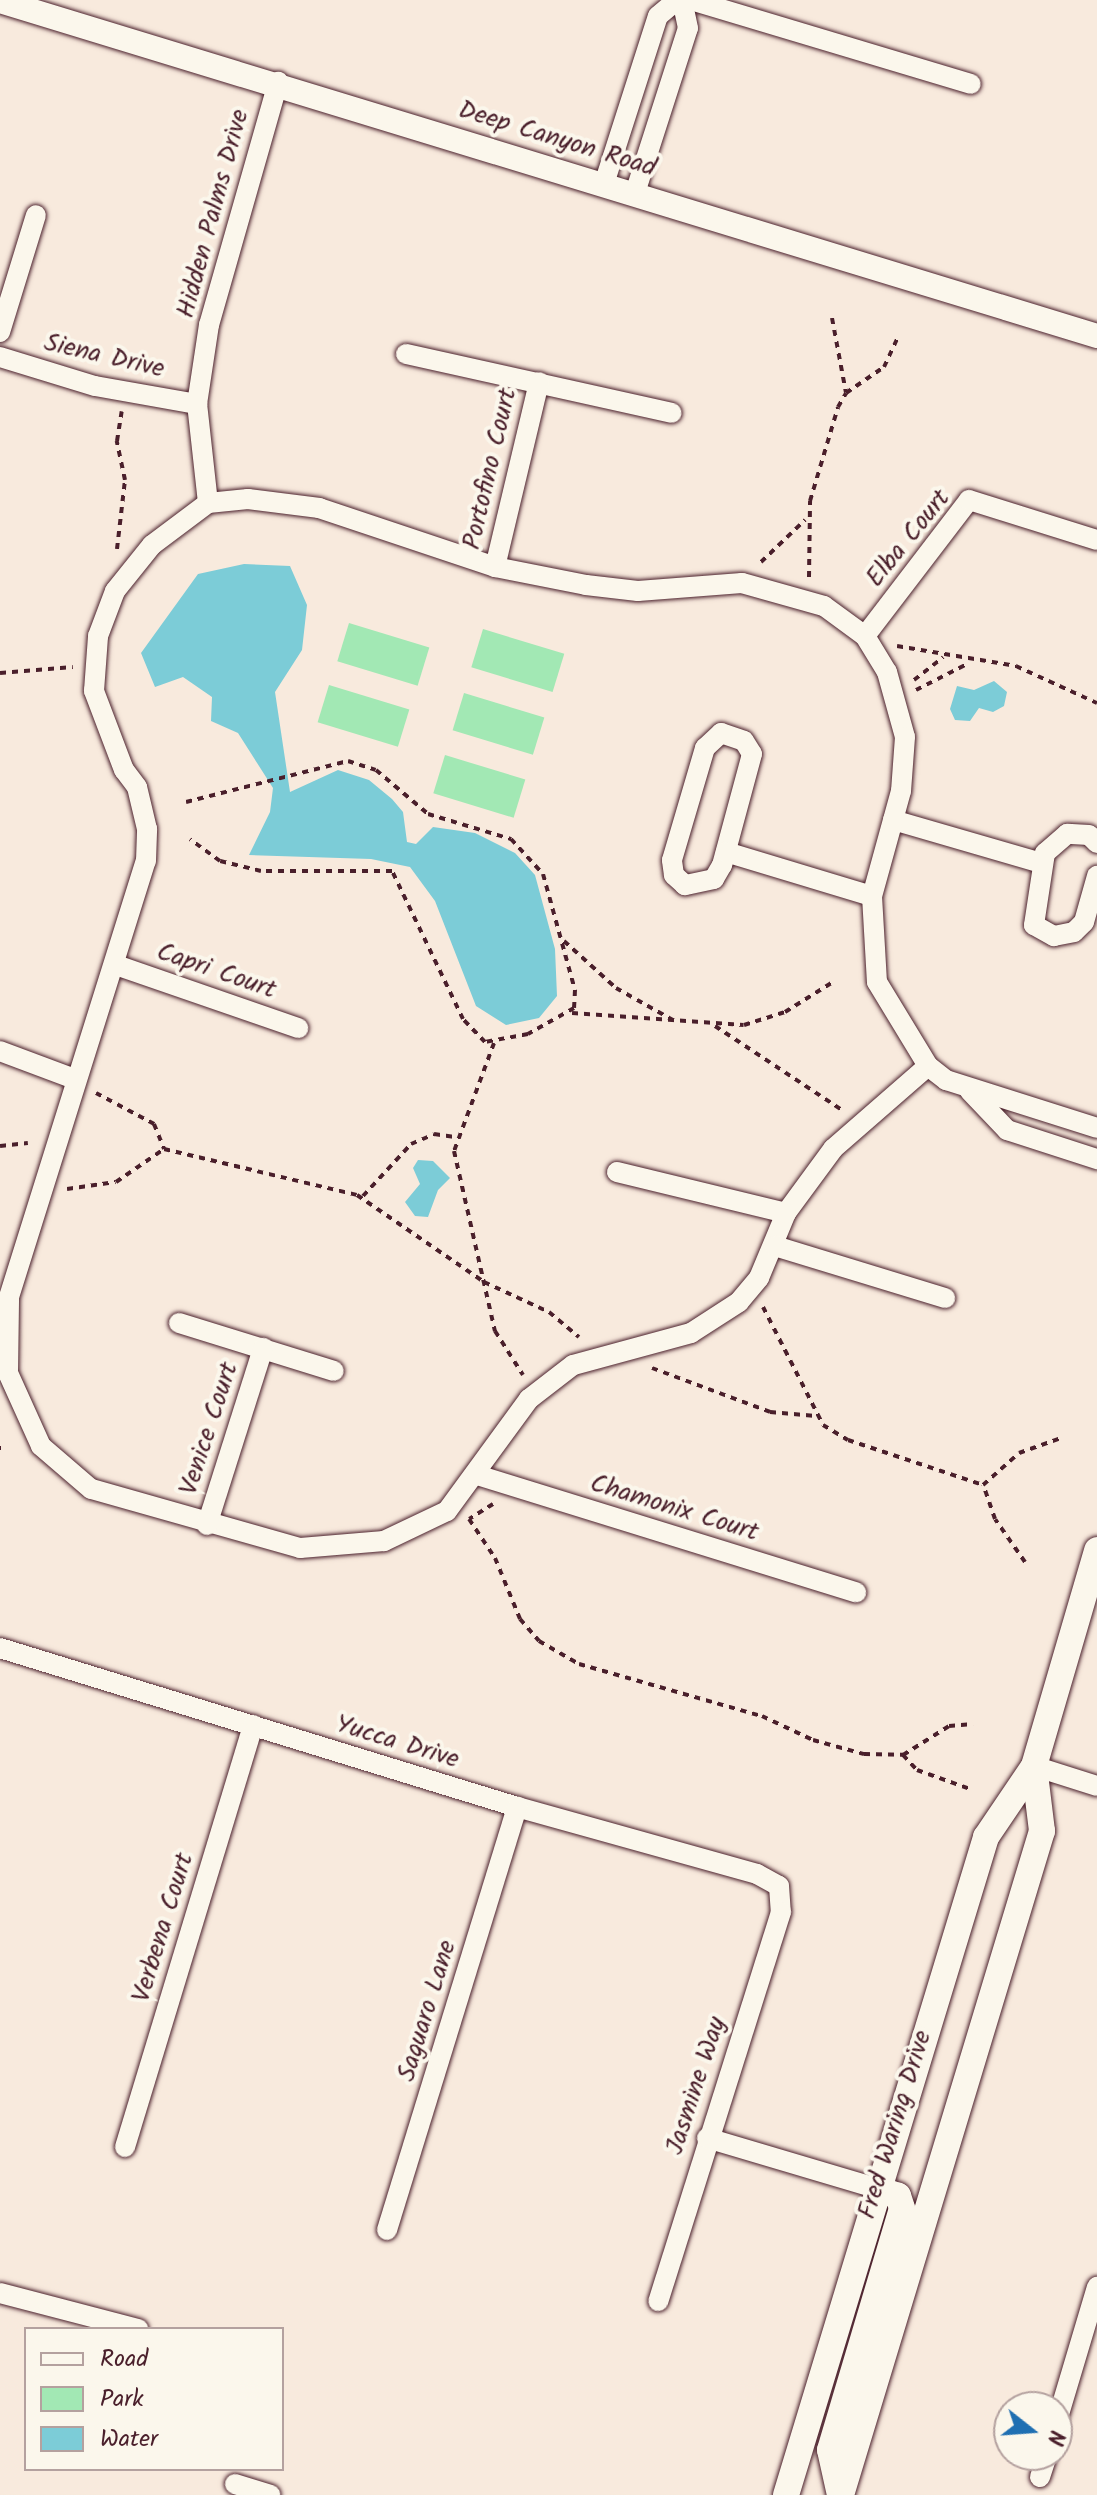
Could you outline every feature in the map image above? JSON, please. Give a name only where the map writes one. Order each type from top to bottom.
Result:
[{"type":"main road","name":"Fred Waring Drive","points":[[786,2495],[876,2188],[986,1837],[1034,1766],[1097,1550]]},
{"type":"main road","name":"Fred Waring Drive","points":[[840,2495],[1042,1831],[1034,1766]]},
{"type":"main road","points":[[840,2495],[830,2450],[902,2208],[898,2196],[876,2188]]},
{"type":"street","points":[[604,184],[658,16],[679,0],[688,28],[635,193]]},
{"type":"street","points":[[691,0],[971,84]]},
{"type":"street","name":"Deep Canyon Road","points":[[0,1],[278,82],[1097,336]]},
{"type":"street","name":"Hidden Palms Drive","points":[[208,503],[197,404],[225,252],[278,82]]},
{"type":"street","points":[[0,332],[36,215]]},
{"type":"street","name":"Portofino Court","points":[[406,354],[672,413]]},
{"type":"street","name":"Siena Drive","points":[[0,357],[95,386],[197,404]]},
{"type":"street","name":"Portofino Court","points":[[495,567],[539,382]]},
{"type":"street","points":[[928,1066],[833,1149],[786,1213],[775,1246],[759,1278],[716,1320],[691,1333],[573,1365],[529,1399],[477,1475],[447,1511],[384,1541],[300,1548],[207,1525],[91,1489],[41,1446],[8,1373],[4,1297],[140,890],[147,829],[137,787],[124,770],[94,691],[98,636],[115,591],[152,545],[208,503],[248,499],[319,508],[495,567],[638,591],[707,584],[771,587],[824,606],[865,636],[887,672],[905,737],[893,820],[872,896],[877,982],[928,1066],[970,1091],[1097,1128]]},
{"type":"street","name":"Elba Court","points":[[865,636],[969,500],[1097,540]]},
{"type":"street","points":[[721,733],[744,741],[752,754],[726,852],[714,879],[701,885],[685,885],[674,875],[672,860],[705,748],[721,733]]},
{"type":"street","points":[[893,820],[1041,863]]},
{"type":"street","points":[[1097,843],[1089,835],[1067,834],[1041,863],[1034,925],[1054,936],[1074,932],[1084,922],[1097,876]]},
{"type":"street","points":[[726,852],[872,896]]},
{"type":"street","name":"Capri Court","points":[[116,965],[298,1028]]},
{"type":"street","points":[[0,1051],[75,1079]]},
{"type":"street","points":[[970,1091],[990,1119],[1097,1159]]},
{"type":"street","points":[[1045,1142],[1054,1113]]},
{"type":"street","points":[[617,1172],[786,1213]]},
{"type":"street","points":[[775,1246],[945,1298]]},
{"type":"street","name":"Venice Court","points":[[179,1323],[334,1371]]},
{"type":"street","name":"Venice Court","points":[[207,1525],[263,1348]]},
{"type":"street","name":"Chamonix Court","points":[[477,1475],[856,1592]]},
{"type":"street","name":"Yucca Drive","points":[[0,1648],[517,1807],[757,1874],[779,1886]]},
{"type":"street","name":"Verbena Court","points":[[125,2147],[253,1725]]},
{"type":"street","points":[[1034,1766],[1097,1786]]},
{"type":"street","name":"Saguaro Lane","points":[[387,2230],[517,1807]]},
{"type":"street","name":"Jasmine Way","points":[[658,2301],[707,2138],[781,1912],[779,1886]]},
{"type":"street","points":[[707,2138],[876,2188]]},
{"type":"street","points":[[1066,2391],[1097,2287]]},
{"type":"street","points":[[0,2293],[130,2327]]},
{"type":"street","points":[[1040,2477],[1042,2471]]},
{"type":"street","points":[[236,2483],[270,2495]]},
{"type":"path","points":[[809,577],[807,519],[824,447],[846,393],[832,318]]},
{"type":"path","points":[[846,393],[884,367],[899,335]]},
{"type":"path","points":[[117,549],[125,480],[117,441],[123,409]]},
{"type":"path","points":[[761,562],[807,519]]},
{"type":"path","points":[[891,643],[943,657],[1034,672],[1097,703]]},
{"type":"path","points":[[914,680],[943,657]]},
{"type":"path","points":[[916,690],[971,662]]},
{"type":"path","points":[[0,673],[76,667]]},
{"type":"path","points":[[186,802],[252,789],[335,760],[362,765],[428,814],[511,839],[543,874],[564,941],[575,990],[569,1013]]},
{"type":"path","points":[[190,839],[220,861],[261,871],[392,871],[463,1019],[475,1036],[494,1043],[569,1013],[682,1025],[715,1026],[765,1021],[833,982]]},
{"type":"path","points":[[564,941],[616,988],[682,1025]]},
{"type":"path","points":[[715,1026],[842,1110]]},
{"type":"path","points":[[494,1043],[455,1137],[470,1230],[487,1284],[499,1343],[525,1377]]},
{"type":"path","points":[[96,1093],[154,1124],[164,1149]]},
{"type":"path","points":[[363,1197],[411,1144],[434,1134],[455,1137]]},
{"type":"path","points":[[0,1146],[28,1143]]},
{"type":"path","points":[[67,1189],[116,1182],[164,1149],[363,1197],[487,1284],[549,1312],[579,1337]]},
{"type":"path","points":[[763,1307],[816,1416],[848,1440],[983,1485]]},
{"type":"path","points":[[652,1368],[770,1412],[816,1416]]},
{"type":"path","points":[[983,1485],[1019,1453],[1061,1438]]},
{"type":"path","points":[[983,1485],[995,1519],[1025,1562]]},
{"type":"path","points":[[493,1504],[469,1519],[495,1558],[520,1619],[553,1651],[613,1677],[762,1716],[831,1747],[903,1755],[949,1726],[973,1724]]},
{"type":"path","points":[[903,1755],[917,1770],[970,1789]]},
{"type":"green space","points":[[349,623],[429,648],[418,686],[337,661]]},
{"type":"green space","points":[[483,629],[564,654],[553,692],[471,667]]},
{"type":"green space","points":[[329,685],[409,710],[398,747],[318,722]]},
{"type":"green space","points":[[464,693],[544,718],[533,755],[453,730]]},
{"type":"green space","points":[[445,755],[525,780],[514,818],[433,793]]},
{"type":"water","points":[[244,564],[290,566],[307,605],[302,650],[275,692],[290,792],[338,770],[369,780],[392,799],[403,812],[407,842],[416,844],[433,827],[475,833],[515,853],[535,875],[555,949],[557,996],[539,1018],[506,1025],[476,1006],[435,901],[410,867],[371,859],[249,855],[270,812],[273,788],[238,733],[211,721],[212,697],[183,677],[155,687],[141,653],[198,574]]},
{"type":"water","points":[[994,681],[1007,692],[1004,706],[993,712],[979,708],[970,721],[955,720],[950,709],[957,686],[974,690]]},
{"type":"water","points":[[418,1160],[433,1161],[450,1178],[438,1190],[428,1217],[415,1216],[405,1202],[420,1184],[413,1168]]}]
